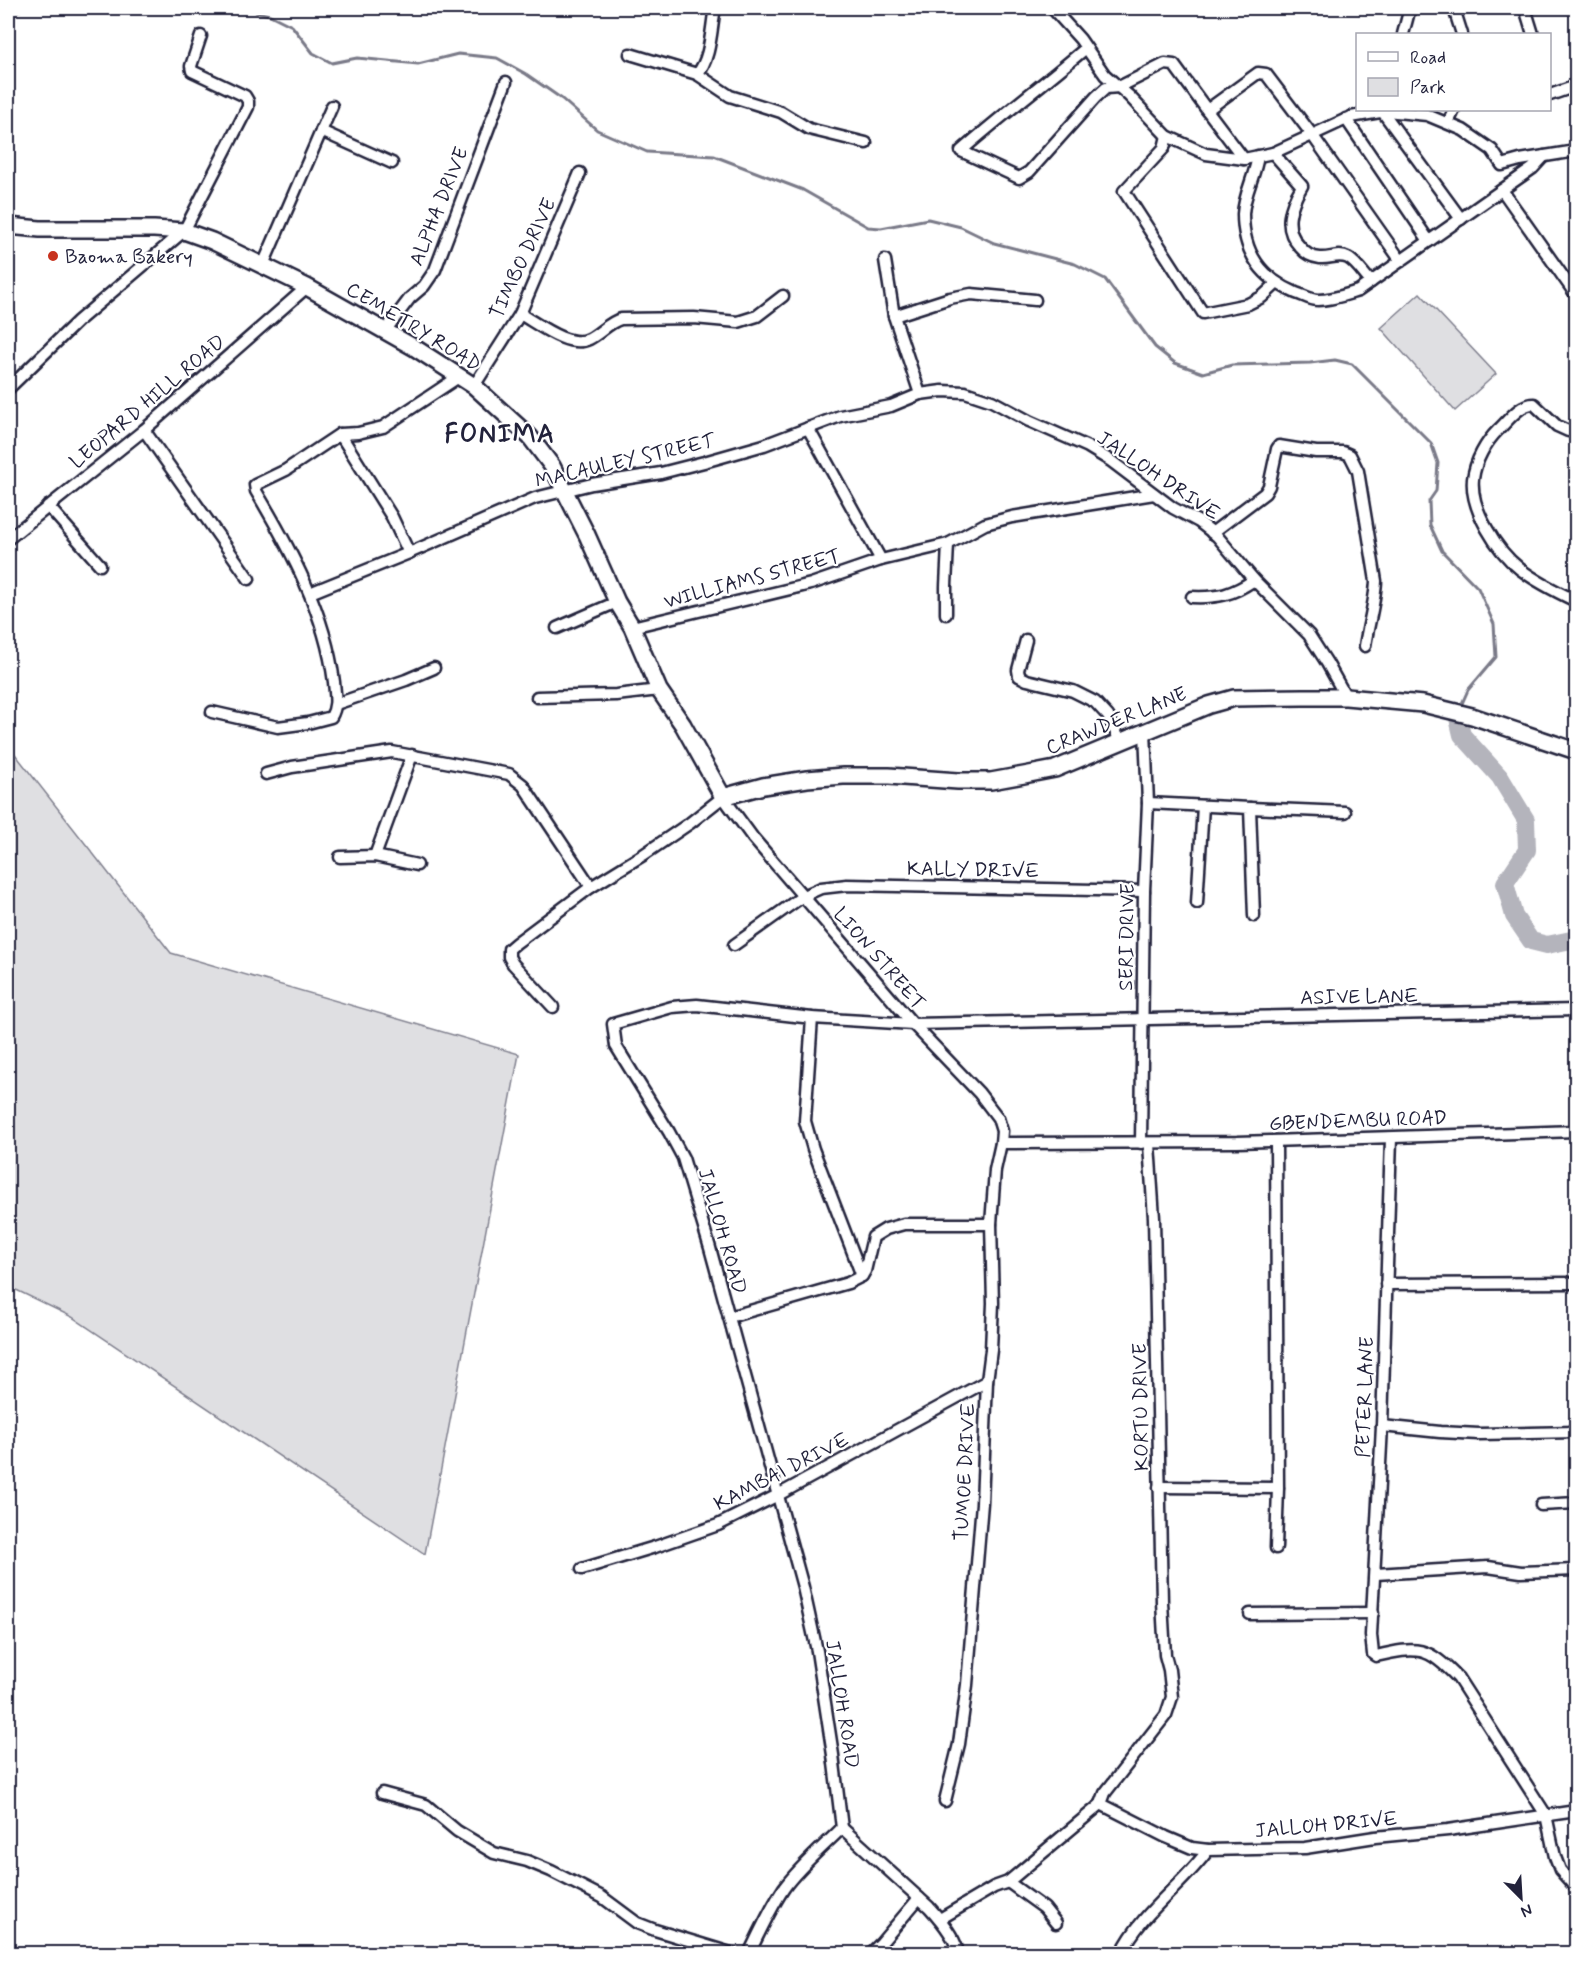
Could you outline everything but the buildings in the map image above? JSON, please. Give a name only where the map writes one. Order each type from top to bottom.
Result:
[{"type":"street","points":[[697,74],[702,68],[707,52],[715,8]]},
{"type":"street","points":[[1052,8],[1086,48],[1105,75],[1167,136],[1206,154],[1244,159],[1273,153],[1351,117],[1382,111],[1417,112],[1448,123],[1463,130],[1492,150],[1502,165],[1576,151]]},
{"type":"street","points":[[1403,33],[1410,8]]},
{"type":"street","points":[[1455,8],[1462,33]]},
{"type":"street","points":[[1525,8],[1533,33]]},
{"type":"street","points":[[8,389],[78,321],[184,231],[248,107],[245,96],[192,71],[191,66],[201,36]]},
{"type":"street","points":[[1086,48],[961,150],[1018,178],[1029,172],[1096,96],[1106,88],[1119,87],[1165,64],[1174,65],[1244,159]]},
{"type":"street","points":[[630,54],[697,74],[730,96],[781,112],[809,129],[866,142]]},
{"type":"street","points":[[1207,110],[1258,73],[1266,74],[1313,136],[1401,261]]},
{"type":"street","name":"ALPHA DRIVE","points":[[385,331],[435,270],[506,82]]},
{"type":"street","points":[[1551,94],[1576,86]]},
{"type":"street","points":[[263,265],[332,106]]},
{"type":"street","points":[[1382,111],[1461,219]]},
{"type":"street","points":[[1448,123],[1454,111]]},
{"type":"street","points":[[1346,119],[1429,241]]},
{"type":"street","points":[[321,131],[392,164]]},
{"type":"street","points":[[1167,136],[1164,148],[1124,191],[1203,313],[1248,304],[1262,297],[1277,283]]},
{"type":"street","points":[[1273,153],[1302,186],[1294,200],[1289,220],[1291,234],[1298,245],[1307,255],[1322,258],[1342,255],[1350,258],[1371,282]]},
{"type":"street","points":[[1258,156],[1243,212],[1245,238],[1252,257],[1265,274],[1277,283],[1315,300],[1333,299],[1358,291],[1533,168],[1544,156]]},
{"type":"street","name":"TIMBO DRIVE","points":[[474,386],[520,314],[580,173]]},
{"type":"street","points":[[1502,190],[1576,295]]},
{"type":"street","name":"CEMETRY ROAD","points":[[8,226],[40,229],[184,231],[263,265],[307,288],[385,331],[474,386],[536,444],[552,466],[617,602],[632,627],[659,690],[683,725],[723,797]]},
{"type":"street","points":[[885,260],[894,316],[920,394]]},
{"type":"street","name":"LEOPARD HILL ROAD","points":[[8,538],[101,466],[307,288]]},
{"type":"street","points":[[894,316],[950,298],[971,294],[1035,300]]},
{"type":"street","points":[[520,314],[569,341],[580,342],[592,338],[616,320],[621,319],[694,318],[738,322],[757,316],[783,296]]},
{"type":"street","points":[[212,712],[278,727],[331,717],[336,704],[332,665],[310,593],[283,537],[256,491],[255,485],[286,470],[340,434],[358,433],[383,427],[460,376]]},
{"type":"street","name":"JALLOH DRIVE","points":[[920,394],[942,391],[965,392],[992,401],[1029,421],[1089,447],[1173,508],[1199,522],[1309,635],[1346,697]]},
{"type":"street","name":"MACAULEY STREET","points":[[310,593],[535,498],[565,490],[661,473],[764,446],[852,412],[891,406],[920,394]]},
{"type":"street","points":[[1576,427],[1568,431],[1557,426],[1533,404],[1524,405],[1495,434],[1482,452],[1473,478],[1475,501],[1483,523],[1507,558],[1541,583],[1576,601]]},
{"type":"street","points":[[808,428],[881,560]]},
{"type":"street","points":[[144,430],[249,579]]},
{"type":"street","points":[[340,434],[392,517],[409,553]]},
{"type":"street","points":[[1212,533],[1265,493],[1269,486],[1279,446],[1316,452],[1343,452],[1350,455],[1358,471],[1376,581],[1365,646]]},
{"type":"street","name":"WILLIAMS STREET","points":[[632,627],[811,584],[881,560],[948,544],[986,524],[1012,517],[1154,494]]},
{"type":"street","points":[[48,506],[100,565]]},
{"type":"street","points":[[946,614],[948,544]]},
{"type":"street","points":[[1192,597],[1213,598],[1227,595],[1254,580]]},
{"type":"street","points":[[557,628],[617,602]]},
{"type":"street","points":[[1026,640],[1018,670],[1019,676],[1073,691],[1095,702],[1108,716],[1120,741]]},
{"type":"street","points":[[336,704],[434,668]]},
{"type":"street","points":[[537,697],[616,695],[659,690]]},
{"type":"street","name":"CRAWDER LANE","points":[[723,797],[763,786],[807,779],[889,776],[991,781],[1054,769],[1209,705],[1234,698],[1346,697],[1423,704],[1472,716],[1576,750]]},
{"type":"street","name":"SERI DRIVE","points":[[1144,732],[1148,803],[1144,891],[1145,1143]]},
{"type":"street","points":[[266,774],[292,767],[392,752],[509,774],[523,785],[591,887]]},
{"type":"street","points":[[375,856],[412,755]]},
{"type":"street","points":[[553,1007],[508,957],[509,950],[591,887],[644,855],[723,797]]},
{"type":"street","name":"LION STREET","points":[[723,797],[753,838],[913,1024],[985,1101],[998,1118],[1002,1131],[1001,1143]]},
{"type":"street","points":[[1148,803],[1345,812]]},
{"type":"street","points":[[1197,903],[1203,806]]},
{"type":"street","points":[[1250,808],[1254,916]]},
{"type":"street","points":[[340,857],[375,856],[417,865]]},
{"type":"street","name":"KALLY DRIVE","points":[[734,945],[803,896],[821,888],[847,885],[1144,891]]},
{"type":"street","name":"JALLOH ROAD","points":[[842,1828],[834,1755],[818,1651],[803,1587],[729,1317],[683,1158],[616,1046],[613,1024],[672,1007],[697,1005],[812,1018],[913,1024],[1143,1018]]},
{"type":"street","name":"ASIVE LANE","points":[[1143,1018],[1576,1010]]},
{"type":"street","points":[[812,1018],[805,1121],[813,1149],[862,1276]]},
{"type":"street","name":"GBENDEMBU ROAD","points":[[1001,1143],[1276,1141],[1576,1131]]},
{"type":"street","name":"PETER LANE","points":[[1391,1138],[1373,1654],[1376,1656],[1406,1649],[1431,1653],[1442,1661],[1458,1678],[1546,1815]]},
{"type":"street","points":[[1276,1141],[1278,1488],[1276,1548]]},
{"type":"street","name":"TUMOE DRIVE","points":[[945,1801],[958,1744],[967,1685],[982,1503],[987,1381],[991,1350],[993,1303],[991,1224],[995,1170],[1001,1143]]},
{"type":"street","name":"KORTU DRIVE","points":[[1101,1804],[1105,1793],[1166,1715],[1172,1697],[1165,1655],[1162,1612],[1154,1218],[1145,1143]]},
{"type":"street","points":[[729,1317],[831,1289],[862,1276],[873,1237],[886,1229],[904,1224],[991,1224]]},
{"type":"street","points":[[1386,1284],[1576,1283]]},
{"type":"street","name":"KAMBAI DRIVE","points":[[582,1569],[718,1525],[778,1495],[987,1381]]},
{"type":"street","points":[[1382,1426],[1479,1434],[1576,1432]]},
{"type":"street","points":[[1159,1487],[1278,1488]]},
{"type":"street","points":[[1541,1505],[1576,1503]]},
{"type":"street","points":[[1376,1574],[1488,1567],[1521,1572],[1576,1570]]},
{"type":"street","points":[[1250,1614],[1373,1613]]},
{"type":"street","points":[[382,1793],[426,1805],[457,1831],[494,1853],[527,1861],[551,1871],[602,1897],[637,1923],[734,1953]]},
{"type":"street","points":[[940,1919],[994,1887],[1008,1882],[1101,1804]]},
{"type":"street","name":"JALLOH DRIVE","points":[[1101,1804],[1166,1838],[1192,1848],[1208,1850],[1305,1848],[1576,1811]]},
{"type":"street","points":[[1546,1815],[1560,1870],[1576,1888]]},
{"type":"street","points":[[749,1953],[769,1911],[786,1886],[842,1828],[940,1919],[958,1949],[958,1953]]},
{"type":"street","points":[[1121,1953],[1138,1927],[1158,1903],[1199,1863],[1208,1850]]},
{"type":"street","points":[[1008,1882],[1039,1904],[1056,1923]]},
{"type":"street","points":[[870,1953],[919,1898]]},
{"type":"green space","points":[[1420,293],[1496,374],[1455,411],[1381,328]]},
{"type":"green space","points":[[8,745],[171,953],[519,1054],[425,1554],[72,1317],[8,1286]]},
{"type":"waterway","points":[[8,12],[30,8]]},
{"type":"waterway","points":[[254,8],[256,12],[270,15],[292,26],[313,53],[332,63],[357,58],[418,64],[458,54],[497,58],[526,74],[562,99],[597,130],[647,152],[714,156],[803,190],[868,227],[881,228],[928,219],[961,227],[994,243],[1075,264],[1105,279],[1155,347],[1175,363],[1203,373],[1232,365],[1335,360],[1352,364],[1431,443],[1438,463],[1436,491],[1429,501],[1430,525],[1442,551],[1478,588],[1494,624],[1496,657],[1468,690],[1460,708]]},
{"type":"waterway","points":[[1457,714],[1462,735],[1500,777],[1526,820],[1527,850],[1505,883],[1514,916],[1531,941],[1547,945],[1576,939]]},
{"type":"place","name":"Baoma Bakery","points":[[53,256]]},
{"type":"district","name":"FONIMA","points":[[500,433]]}]
